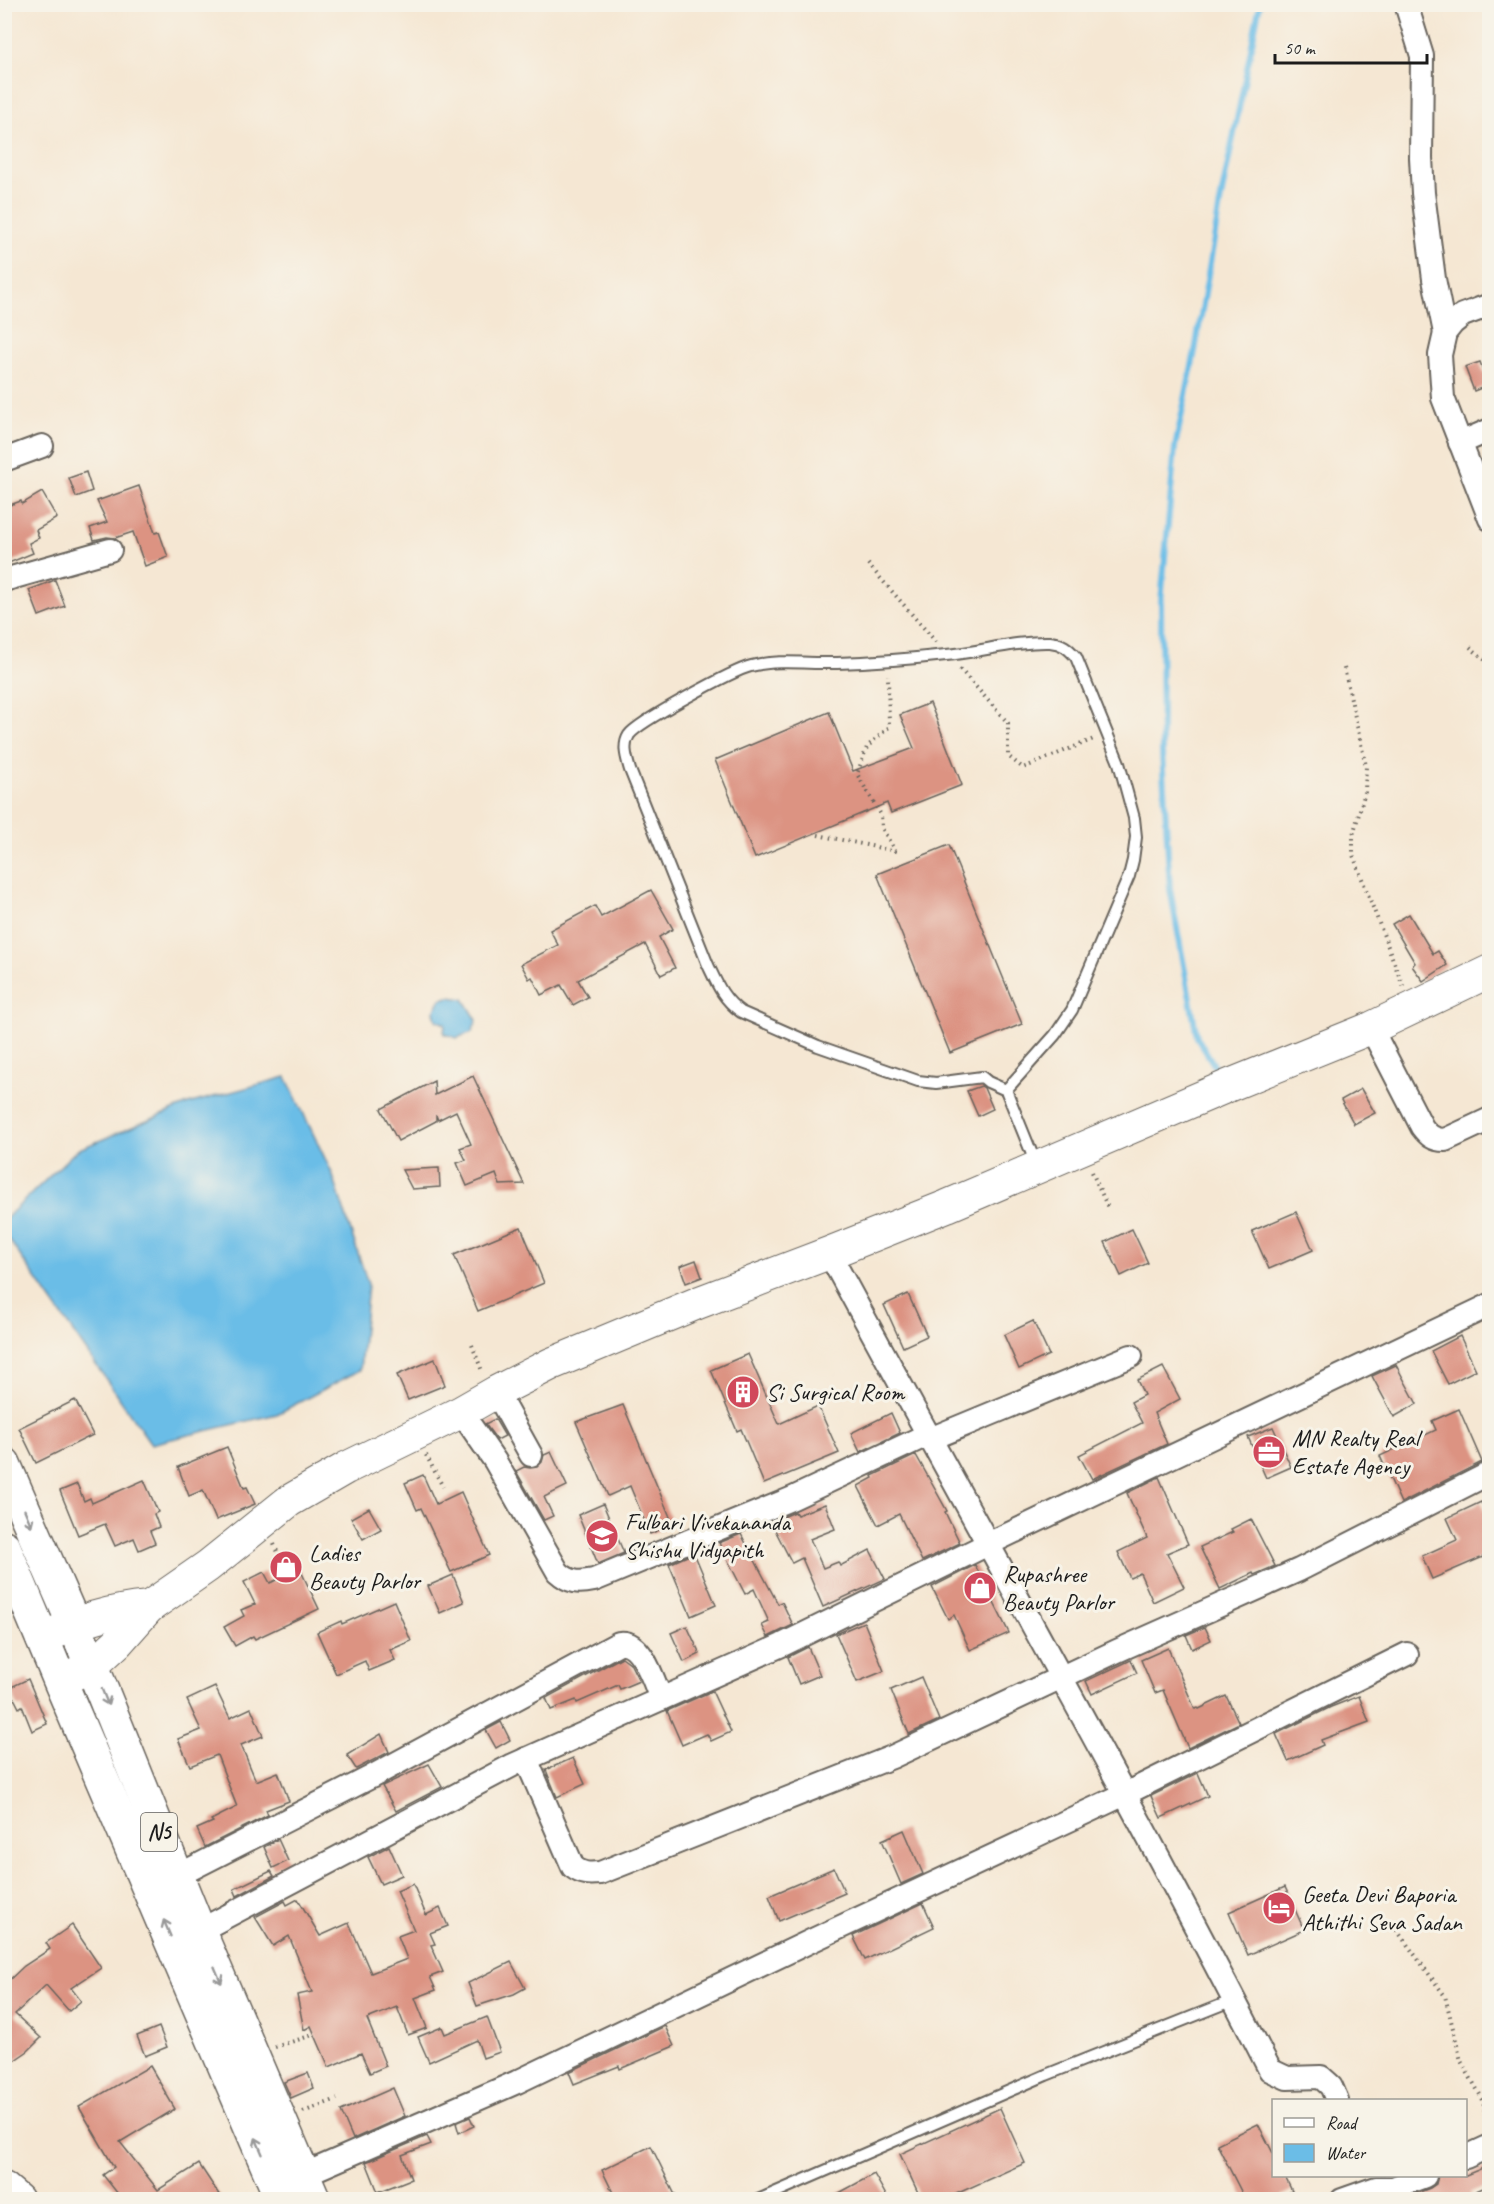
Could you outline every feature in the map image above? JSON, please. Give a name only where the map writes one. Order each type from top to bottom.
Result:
[{"type":"highway","name":"N5","points":[[4,1464],[92,1666],[199,1931],[308,2187]]},
{"type":"highway","name":"N5","points":[[4,1547],[282,2199]]},
{"type":"highway","points":[[4,2189],[17,2199]]},
{"type":"main road","points":[[60,1681],[92,1666],[118,1642],[149,1607],[208,1566],[289,1502],[346,1468],[461,1412],[550,1364],[1038,1168],[1230,1085],[1371,1028],[1490,971]]},
{"type":"main road","points":[[42,1639],[73,1624],[119,1610],[149,1607]]},
{"type":"street","points":[[1406,4],[1422,56],[1423,193],[1434,279],[1445,333],[1440,355],[1443,398],[1490,519]]},
{"type":"street","points":[[1445,333],[1463,315],[1490,305]]},
{"type":"street","points":[[1460,443],[1490,430]]},
{"type":"street","points":[[4,460],[42,446]]},
{"type":"street","points":[[4,580],[110,550]]},
{"type":"street","points":[[1371,1028],[1422,1127],[1428,1134],[1438,1140],[1444,1140],[1490,1119]]},
{"type":"street","points":[[829,1253],[1125,1794],[1270,2070],[1287,2078],[1321,2077],[1331,2086],[1337,2099]]},
{"type":"street","points":[[199,1931],[526,1759],[782,1645],[988,1544],[1490,1305]]},
{"type":"street","points":[[461,1412],[495,1461],[558,1572],[566,1579],[577,1583],[594,1580],[794,1498],[929,1437],[1131,1356]]},
{"type":"street","points":[[496,1392],[531,1455]]},
{"type":"street","points":[[526,1759],[573,1867],[579,1872],[600,1873],[892,1757],[1299,1570],[1490,1473]]},
{"type":"street","points":[[177,1876],[361,1782],[619,1643],[626,1642],[635,1646],[662,1699]]},
{"type":"street","points":[[308,2187],[411,2130],[1125,1794],[1407,1654]]},
{"type":"street","points":[[1467,2156],[1489,2139]]},
{"type":"street","points":[[1342,2199],[1376,2188],[1393,2188],[1420,2177]]},
{"type":"lane","points":[[1006,1090],[1062,1026],[1071,1010],[1129,876],[1135,848],[1134,818],[1119,764],[1076,657],[1068,647],[1050,642],[948,655],[851,662],[762,664],[744,668],[638,727],[630,735],[626,744],[626,756],[708,965],[718,987],[731,1005],[741,1012],[818,1046],[918,1081],[936,1083],[982,1077],[987,1082],[1006,1090],[1038,1168]]},
{"type":"lane","points":[[758,2199],[1046,2075],[1234,2000]]},
{"type":"path","points":[[1470,647],[1490,664]]},
{"type":"path","points":[[818,836],[895,852],[882,828],[880,815],[857,774],[867,747],[889,727],[887,659]]},
{"type":"path","points":[[1344,668],[1366,766],[1365,792],[1353,835],[1353,855],[1412,1009]]},
{"type":"path","points":[[1023,768],[1108,733]]},
{"type":"path","points":[[1082,1149],[1108,1208]]},
{"type":"path","points":[[415,1433],[443,1488]]},
{"type":"path","points":[[1393,1925],[1445,1996],[1461,2061],[1483,2100],[1489,2139]]},
{"type":"path","points":[[252,2055],[313,2035]]},
{"type":"path","points":[[280,2121],[337,2099]]},
{"type":"water","points":[[449,997],[464,999],[477,1020],[472,1032],[457,1038],[444,1034],[445,1024],[436,1020],[434,1011],[441,999]]},
{"type":"water","points":[[286,1077],[332,1173],[368,1284],[360,1370],[277,1414],[151,1444],[5,1234],[5,1219],[77,1150],[188,1104]]},
{"type":"building","points":[[1480,362],[1489,385],[1474,391],[1465,367]]},
{"type":"building","points":[[86,472],[92,491],[76,497],[69,478]]},
{"type":"building","points":[[139,486],[155,533],[159,532],[168,557],[145,566],[133,532],[115,538],[94,540],[90,528],[107,522],[97,501]]},
{"type":"building","points":[[42,492],[57,518],[36,530],[39,538],[29,543],[33,553],[4,565],[4,507],[21,501],[22,504]]},
{"type":"building","points":[[55,580],[65,606],[39,616],[29,590]]},
{"type":"building","points":[[930,703],[962,785],[891,813],[887,803],[755,858],[715,760],[829,712],[853,771],[914,748],[900,715]]},
{"type":"building","points":[[949,845],[1022,1024],[950,1053],[877,874]]},
{"type":"building","points":[[651,890],[673,929],[659,937],[675,968],[661,975],[645,944],[578,980],[588,997],[573,1005],[561,985],[541,995],[532,977],[529,979],[521,964],[558,945],[550,930],[595,906],[601,917]]},
{"type":"building","points":[[1409,914],[1433,954],[1438,951],[1447,965],[1423,981],[1412,966],[1415,963],[1392,924]]},
{"type":"building","points":[[473,1076],[524,1184],[500,1185],[496,1174],[467,1186],[457,1163],[466,1160],[460,1148],[471,1144],[456,1111],[438,1120],[436,1115],[436,1121],[398,1141],[381,1109],[434,1081],[435,1095]]},
{"type":"building","points":[[981,1086],[993,1109],[978,1116],[967,1091]]},
{"type":"building","points":[[1361,1089],[1375,1113],[1354,1124],[1341,1100]]},
{"type":"building","points":[[439,1168],[440,1187],[412,1189],[402,1170]]},
{"type":"building","points":[[1296,1212],[1313,1250],[1269,1269],[1252,1231]]},
{"type":"building","points":[[521,1227],[544,1283],[478,1311],[454,1255]]},
{"type":"building","points":[[1132,1229],[1148,1263],[1121,1276],[1105,1242]]},
{"type":"building","points":[[696,1260],[702,1277],[686,1283],[680,1266]]},
{"type":"building","points":[[908,1294],[927,1336],[903,1347],[884,1305]]},
{"type":"building","points":[[1033,1321],[1049,1355],[1019,1369],[1004,1335]]},
{"type":"building","points":[[1460,1336],[1476,1370],[1448,1384],[1431,1351]]},
{"type":"building","points":[[748,1354],[779,1424],[818,1406],[839,1453],[764,1484],[741,1429],[737,1431],[711,1370]]},
{"type":"building","points":[[435,1359],[445,1385],[408,1400],[397,1375]]},
{"type":"building","points":[[1396,1365],[1417,1404],[1394,1417],[1372,1376]]},
{"type":"building","points":[[1163,1367],[1180,1399],[1154,1413],[1167,1444],[1092,1479],[1079,1455],[1142,1423],[1131,1402],[1144,1395],[1137,1380]]},
{"type":"building","points":[[75,1400],[93,1435],[36,1463],[19,1428]]},
{"type":"building","points":[[623,1405],[673,1524],[650,1534],[630,1486],[608,1496],[576,1422]]},
{"type":"building","points":[[1459,1409],[1482,1462],[1401,1503],[1380,1456],[1436,1430],[1432,1421]]},
{"type":"building","points":[[891,1413],[900,1433],[860,1452],[851,1433]]},
{"type":"building","points":[[495,1419],[505,1436],[497,1440],[485,1424]]},
{"type":"building","name":"MN Realty Real Estate Agency","points":[[1273,1427],[1291,1467],[1266,1478],[1248,1437]]},
{"type":"building","points":[[227,1447],[244,1488],[247,1487],[255,1504],[216,1520],[203,1490],[189,1496],[178,1467]]},
{"type":"building","points":[[551,1452],[567,1486],[544,1497],[553,1516],[544,1520],[516,1471],[524,1467],[537,1467],[544,1455]]},
{"type":"building","points":[[916,1455],[947,1511],[945,1512],[960,1543],[922,1561],[899,1514],[878,1525],[858,1486],[873,1478],[872,1476]]},
{"type":"building","points":[[423,1475],[436,1504],[461,1492],[489,1555],[451,1572],[421,1508],[417,1510],[405,1483]]},
{"type":"building","points":[[1159,1477],[1188,1544],[1167,1553],[1184,1587],[1153,1602],[1140,1573],[1130,1578],[1118,1552],[1147,1538],[1127,1493]]},
{"type":"building","points":[[144,1480],[158,1512],[154,1514],[159,1527],[150,1531],[155,1543],[139,1550],[134,1538],[115,1546],[105,1524],[78,1535],[60,1491],[77,1484],[84,1501],[90,1498],[92,1503]]},
{"type":"building","points":[[1481,1502],[1490,1518],[1490,1554],[1432,1579],[1422,1556],[1457,1540],[1447,1518]]},
{"type":"building","name":"Fulbari Vivekananda Shishu Vidyapith","points":[[603,1504],[624,1553],[598,1564],[578,1515]]},
{"type":"building","points":[[825,1504],[835,1529],[810,1539],[823,1568],[838,1562],[840,1566],[870,1550],[885,1579],[823,1607],[802,1558],[792,1563],[771,1522],[795,1512],[797,1515]]},
{"type":"building","points":[[369,1508],[381,1529],[363,1539],[351,1518]]},
{"type":"building","points":[[1251,1519],[1275,1566],[1254,1575],[1253,1573],[1220,1589],[1200,1547],[1233,1532],[1231,1529]]},
{"type":"building","points":[[741,1534],[778,1604],[782,1602],[793,1625],[768,1637],[762,1625],[769,1622],[754,1589],[745,1594],[719,1543]]},
{"type":"building","points":[[694,1553],[716,1605],[691,1616],[669,1564]]},
{"type":"building","points":[[975,1565],[1009,1633],[970,1650],[954,1615],[948,1619],[932,1587]]},
{"type":"building","points":[[300,1569],[319,1609],[255,1639],[253,1636],[235,1646],[224,1627],[244,1616],[241,1610],[255,1604],[244,1582],[264,1572],[270,1583]]},
{"type":"building","points":[[453,1575],[464,1602],[440,1613],[428,1586]]},
{"type":"building","points":[[394,1601],[411,1641],[390,1650],[395,1660],[369,1671],[365,1661],[336,1674],[317,1632],[341,1621],[342,1624]]},
{"type":"building","points":[[864,1622],[884,1671],[857,1682],[836,1634]]},
{"type":"building","points":[[687,1626],[700,1654],[684,1662],[671,1633]]},
{"type":"building","points":[[1205,1627],[1211,1640],[1192,1649],[1186,1635]]},
{"type":"building","points":[[808,1647],[820,1675],[799,1684],[788,1657]]},
{"type":"building","points":[[1168,1648],[1195,1709],[1226,1696],[1239,1723],[1188,1748],[1163,1690],[1155,1693],[1141,1660]]},
{"type":"building","points":[[622,1657],[630,1663],[639,1681],[620,1689],[618,1685],[577,1703],[576,1700],[551,1710],[546,1698]]},
{"type":"building","points":[[1131,1660],[1137,1673],[1092,1694],[1086,1681]]},
{"type":"building","points":[[921,1677],[939,1720],[909,1734],[891,1690]]},
{"type":"building","points":[[28,1679],[47,1724],[32,1731],[22,1706],[19,1708],[9,1688]]},
{"type":"building","points":[[215,1687],[230,1718],[251,1708],[263,1736],[241,1745],[256,1781],[278,1772],[289,1801],[266,1810],[268,1815],[205,1847],[197,1829],[237,1807],[217,1755],[190,1766],[178,1739],[201,1730],[187,1700]]},
{"type":"building","points":[[712,1691],[731,1732],[711,1741],[707,1734],[682,1745],[667,1711]]},
{"type":"building","points":[[1359,1696],[1369,1722],[1321,1740],[1323,1745],[1288,1761],[1276,1734]]},
{"type":"building","points":[[501,1722],[510,1740],[496,1748],[486,1730]]},
{"type":"building","points":[[381,1734],[389,1752],[356,1769],[347,1755]]},
{"type":"building","points":[[573,1758],[585,1784],[557,1797],[546,1770]]},
{"type":"building","points":[[429,1764],[442,1787],[396,1811],[382,1786]]},
{"type":"building","points":[[1198,1773],[1208,1796],[1161,1818],[1151,1796]]},
{"type":"building","points":[[904,1830],[923,1874],[901,1884],[882,1840]]},
{"type":"building","points":[[278,1839],[288,1861],[273,1868],[264,1847]]},
{"type":"building","points":[[389,1846],[402,1875],[381,1884],[368,1857]]},
{"type":"building","points":[[834,1868],[845,1893],[779,1921],[769,1896]]},
{"type":"building","points":[[271,1871],[274,1876],[237,1896],[234,1889]]},
{"type":"building","points":[[413,1884],[426,1915],[440,1908],[448,1926],[430,1933],[435,1944],[431,1945],[443,1972],[430,1977],[436,1990],[415,1998],[427,2028],[408,2035],[397,2007],[367,2019],[386,2066],[370,2073],[361,2053],[329,2067],[311,2026],[304,2030],[297,1995],[312,1992],[289,1936],[273,1946],[255,1917],[285,1901],[287,1905],[298,1899],[320,1936],[349,1923],[371,1973],[407,1959],[398,1936],[414,1930],[397,1891]]},
{"type":"building","points":[[1285,1887],[1304,1930],[1248,1955],[1229,1912]]},
{"type":"building","points":[[923,1903],[934,1927],[865,1960],[853,1936]]},
{"type":"building","points":[[72,1925],[101,1968],[71,1988],[81,2001],[69,2011],[46,1985],[15,2014],[41,2038],[12,2062],[4,2050],[4,1985],[24,1966],[50,1949],[46,1943]]},
{"type":"building","points":[[511,1962],[525,1988],[477,2006],[468,1983]]},
{"type":"building","points":[[487,2017],[500,2052],[483,2058],[477,2040],[429,2062],[418,2037],[442,2027],[445,2034]]},
{"type":"building","points":[[665,2026],[674,2046],[620,2069],[619,2066],[574,2084],[569,2072]]},
{"type":"building","points":[[159,2027],[167,2047],[145,2056],[137,2036]]},
{"type":"building","points":[[150,2066],[175,2109],[120,2142],[158,2190],[199,2164],[222,2199],[122,2199],[103,2175],[114,2167],[79,2107]]},
{"type":"building","points":[[308,2073],[314,2088],[291,2098],[284,2082]]},
{"type":"building","points":[[393,2088],[405,2116],[353,2139],[341,2111]]},
{"type":"building","points":[[1000,2108],[1025,2163],[945,2199],[921,2199],[900,2154]]},
{"type":"building","points":[[470,2117],[474,2126],[459,2133],[456,2123]]},
{"type":"building","points":[[1258,2124],[1272,2151],[1272,2177],[1285,2177],[1292,2191],[1276,2199],[1245,2199],[1217,2144]]},
{"type":"building","points":[[427,2136],[431,2144],[402,2155],[411,2179],[378,2192],[366,2162]]},
{"type":"building","points":[[651,2146],[677,2199],[616,2199],[602,2170]]},
{"type":"building","points":[[1490,2165],[1490,2185],[1469,2194],[1472,2199],[1402,2199],[1430,2188],[1436,2184],[1438,2177],[1467,2177],[1467,2175]]},
{"type":"building","points":[[874,2174],[888,2199],[828,2199]]},
{"type":"waterway","points":[[1217,1070],[1197,1037],[1170,889],[1162,753],[1161,602],[1175,447],[1260,4]]},
{"type":"place","name":"Si Surgical Room","points":[[743,1392]]},
{"type":"place","name":"MN Realty Real Estate Agency","points":[[1269,1452]]},
{"type":"place","name":"Fulbari Vivekananda Shishu Vidyapith","points":[[602,1536]]},
{"type":"place","name":"Ladies Beauty Parlor","points":[[286,1567]]},
{"type":"place","name":"Rupashree Beauty Parlor","points":[[980,1588]]},
{"type":"place","name":"Geeta Devi Baporia Athithi Seva Sadan","points":[[1279,1908]]}]
